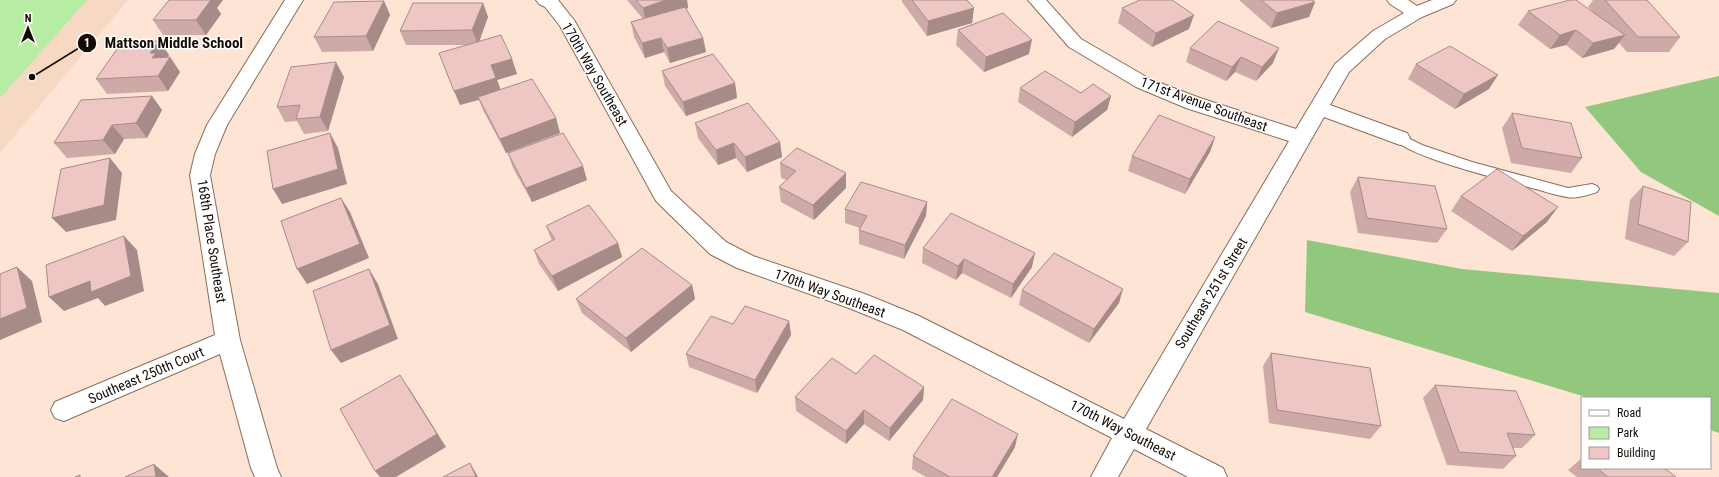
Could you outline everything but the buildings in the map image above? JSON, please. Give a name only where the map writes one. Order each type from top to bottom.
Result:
[{"type":"street","name":"168th Place Southeast","points":[[268,477],[264,468],[228,340],[200,175],[205,154],[217,125],[294,0]]},
{"type":"street","name":"170th Way Southeast","points":[[545,0],[551,3],[568,24],[663,196],[718,248],[745,262],[857,301],[911,323],[1214,477]]},
{"type":"street","name":"171st Avenue Southeast","points":[[1037,0],[1075,43],[1143,83],[1193,103],[1302,138]]},
{"type":"street","points":[[1396,0],[1416,13]]},
{"type":"street","name":"Southeast 251st Street","points":[[1104,477],[1128,432],[1342,68],[1379,35],[1416,13],[1447,0]]},
{"type":"street","points":[[1319,108],[1400,138]]},
{"type":"street","name":"Southeast 250th Court","points":[[64,410],[228,340]]},
{"type":"lane","points":[[1400,138],[1417,148],[1469,166],[1568,193],[1592,189]]},
{"type":"shaded area","points":[[0,0],[128,0],[0,153]]},
{"type":"green space","points":[[0,0],[87,0],[0,98]]},
{"type":"green space","points":[[1719,76],[1719,216],[1641,172],[1585,107]]},
{"type":"green space","points":[[1307,240],[1462,269],[1719,293],[1719,433],[1711,430],[1711,397],[1586,397],[1305,312]]},
{"type":"place","name":"Mattson Middle School","points":[[32,77]]}]
